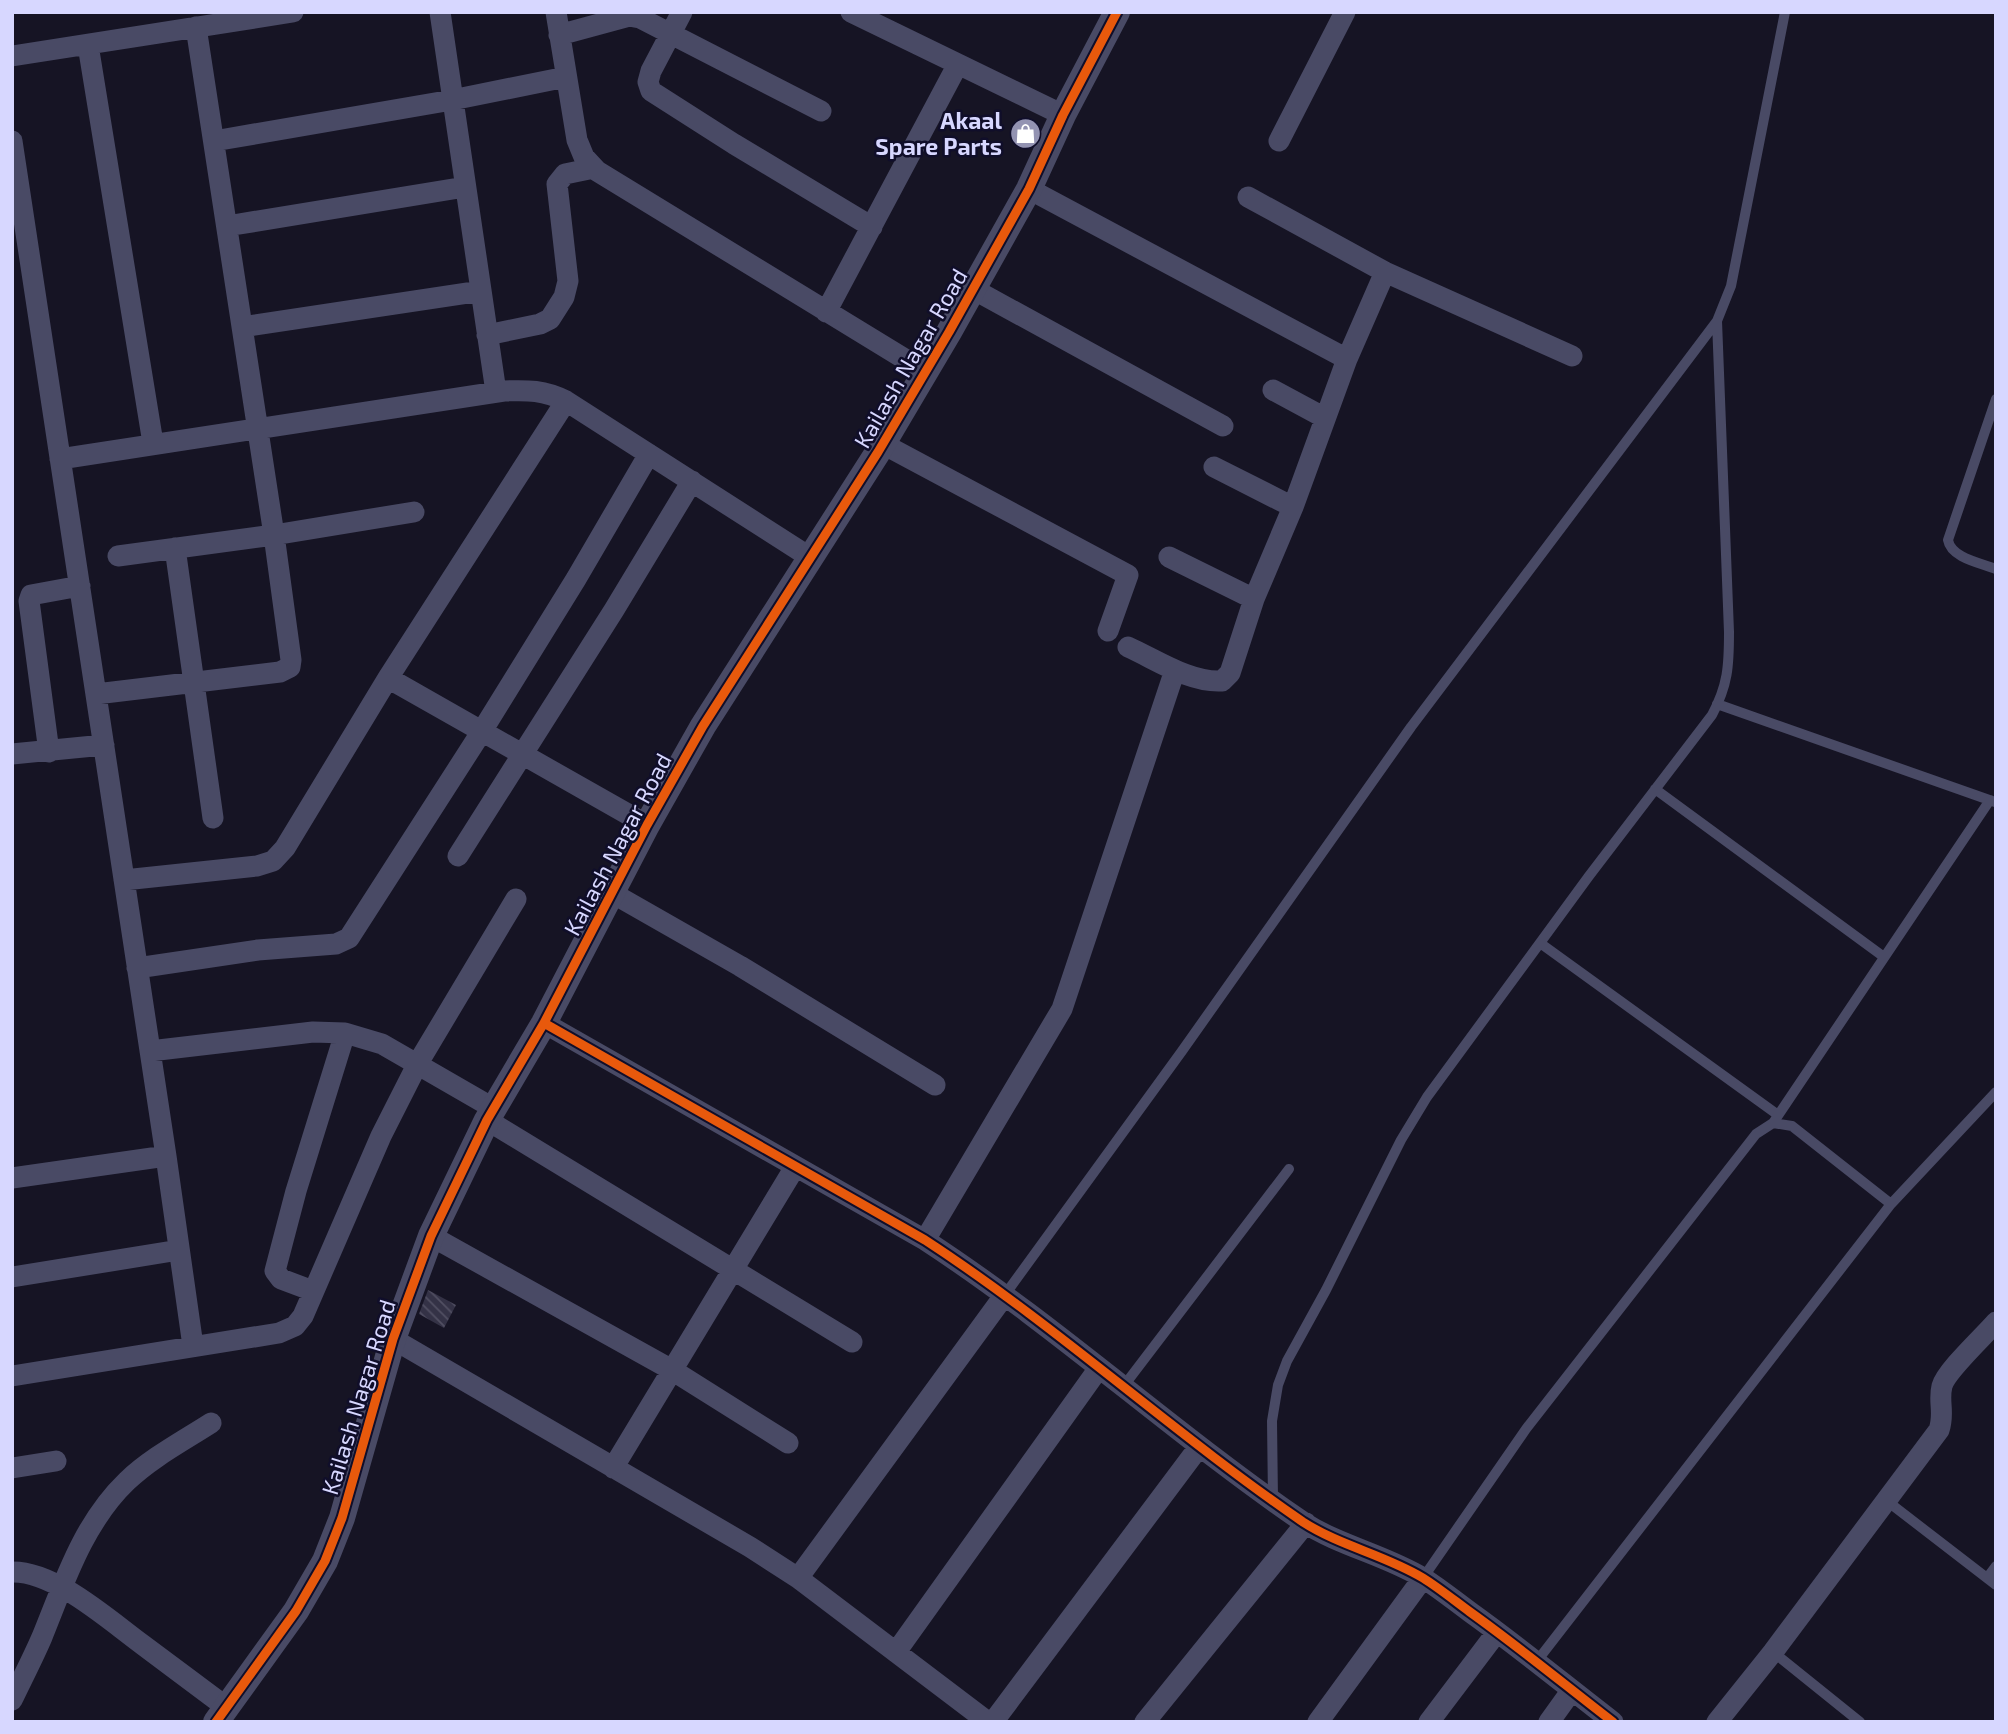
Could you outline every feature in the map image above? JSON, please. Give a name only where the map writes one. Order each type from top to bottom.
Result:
[{"type":"street","points":[[12,56],[293,12]]},
{"type":"street","points":[[440,12],[496,392]]},
{"type":"street","points":[[556,12],[577,140],[584,157],[594,168],[926,372]]},
{"type":"street","points":[[682,12],[651,71],[648,82],[651,91],[872,227]]},
{"type":"street","points":[[851,12],[1063,116]]},
{"type":"street","name":"Kailash Nagar Road","points":[[221,1714],[296,1611],[325,1562],[342,1518],[393,1339],[431,1236],[490,1114],[544,1023],[647,825],[703,726],[926,372],[1028,189],[1117,12]]},
{"type":"street","points":[[1279,141],[1345,12]]},
{"type":"street","points":[[559,35],[629,16],[640,18],[821,111]]},
{"type":"street","points":[[96,694],[280,672],[289,667],[291,660],[196,27]]},
{"type":"street","points":[[88,45],[153,443]]},
{"type":"street","points":[[827,312],[958,64]]},
{"type":"street","points":[[214,141],[452,100],[566,77]]},
{"type":"street","points":[[12,141],[166,1156],[192,1346]]},
{"type":"street","points":[[487,335],[540,324],[550,319],[556,310],[564,297],[568,281],[557,184],[565,174],[594,168]]},
{"type":"street","points":[[227,226],[465,187]]},
{"type":"street","points":[[1028,189],[1347,359]]},
{"type":"street","points":[[1248,197],[1385,272],[1572,356]]},
{"type":"street","points":[[1128,647],[1175,670],[1209,682],[1222,681],[1230,673],[1254,599],[1293,506],[1347,359],[1385,272]]},
{"type":"street","points":[[973,289],[1223,426]]},
{"type":"street","points":[[242,327],[481,291]]},
{"type":"street","points":[[60,458],[496,392],[535,389],[566,401],[811,558]]},
{"type":"street","points":[[1273,390],[1325,418]]},
{"type":"street","points":[[124,880],[257,866],[273,861],[285,848],[388,678],[566,401]]},
{"type":"street","points":[[883,444],[1128,575],[1108,631]]},
{"type":"street","points":[[137,968],[258,950],[336,944],[349,938],[482,731],[649,454]]},
{"type":"street","points":[[1214,467],[1293,506]]},
{"type":"street","points":[[458,856],[614,610],[692,481]]},
{"type":"street","points":[[118,556],[274,535],[414,512]]},
{"type":"street","points":[[175,548],[214,818]]},
{"type":"street","points":[[1169,557],[1254,599]]},
{"type":"street","points":[[48,752],[29,601],[31,595],[38,592],[79,586]]},
{"type":"street","points":[[925,1240],[1062,1009],[1175,670]]},
{"type":"street","points":[[388,678],[647,825]]},
{"type":"street","points":[[12,754],[104,745]]},
{"type":"street","points":[[612,893],[740,966],[936,1085]]},
{"type":"street","points":[[12,1376],[279,1333],[295,1326],[303,1316],[380,1136],[418,1063],[516,899]]},
{"type":"street","points":[[544,1023],[925,1240],[966,1267],[1199,1447],[1273,1500],[1338,1541],[1380,1556],[1423,1578],[1537,1661],[1613,1722]]},
{"type":"street","points":[[150,1051],[313,1032],[345,1033],[382,1044],[418,1063],[490,1114],[852,1342]]},
{"type":"street","points":[[313,1291],[281,1279],[275,1271],[296,1191],[345,1033]]},
{"type":"street","points":[[12,1178],[166,1156]]},
{"type":"street","points":[[613,1468],[794,1167]]},
{"type":"street","points":[[431,1236],[673,1370],[788,1443]]},
{"type":"street","points":[[12,1277],[179,1250]]},
{"type":"street","points":[[798,1578],[1004,1296]]},
{"type":"street","points":[[1717,1722],[1939,1430],[1943,1419],[1941,1396],[1945,1379],[1996,1322]]},
{"type":"street","points":[[393,1339],[750,1547],[798,1578],[991,1722],[1199,1447]]},
{"type":"street","points":[[896,1652],[1099,1368]]},
{"type":"street","points":[[12,1700],[86,1534],[106,1506],[126,1482],[151,1462],[211,1423]]},
{"type":"street","points":[[12,1468],[56,1461]]},
{"type":"street","points":[[1145,1722],[1306,1523]]},
{"type":"street","points":[[12,1572],[44,1579],[61,1587],[104,1616],[221,1714]]},
{"type":"street","points":[[1318,1722],[1423,1578]]},
{"type":"street","points":[[1429,1722],[1497,1632]]},
{"type":"street","points":[[1549,1722],[1572,1690]]},
{"type":"lane","points":[[1004,1296],[1190,1040],[1411,727],[1717,321],[1731,286],[1785,12]]},
{"type":"lane","points":[[1273,1500],[1272,1421],[1278,1385],[1287,1361],[1414,1118],[1724,692],[1729,668],[1729,632],[1717,321]]},
{"type":"lane","points":[[1996,398],[1948,540],[1949,548],[1955,553],[1996,569]]},
{"type":"lane","points":[[1423,1578],[1526,1429],[1756,1134],[1776,1119],[1884,957],[1993,801],[1717,704]]},
{"type":"lane","points":[[1655,789],[1884,957]]},
{"type":"lane","points":[[1540,943],[1776,1119],[1792,1126],[1891,1204]]},
{"type":"lane","points":[[1537,1661],[1891,1204],[1996,1092]]},
{"type":"lane","points":[[1123,1387],[1289,1169]]},
{"type":"lane","points":[[1887,1501],[1991,1582],[1996,1566]]},
{"type":"lane","points":[[1773,1651],[1860,1722]]},
{"type":"building","points":[[428,1290],[456,1305],[444,1328],[419,1314]]},
{"type":"cycle path","points":[[216,1722],[296,1611],[325,1561],[342,1518],[393,1339],[431,1236],[487,1120],[544,1023],[647,825],[703,726],[878,452],[949,332],[1029,189],[1063,115],[1117,12]]},
{"type":"cycle path","points":[[544,1023],[925,1240],[1021,1308],[1303,1522],[1332,1538],[1423,1578],[1613,1722]]},
{"type":"place","name":"Akaal Spare Parts","points":[[1025,133]]}]
